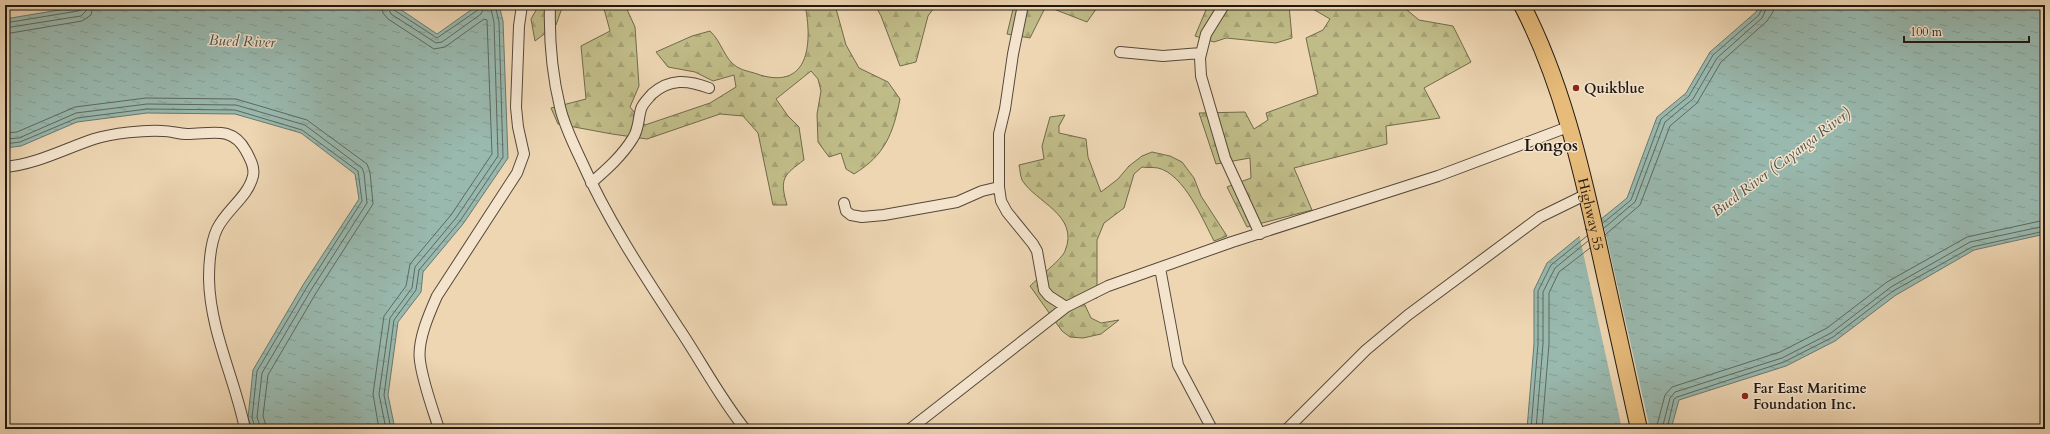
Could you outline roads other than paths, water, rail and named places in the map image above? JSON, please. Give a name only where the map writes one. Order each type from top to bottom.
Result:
[{"type":"highway","name":"Highway 55","points":[[1525,6],[1548,65],[1568,127],[1587,194],[1639,429]]},
{"type":"street","points":[[439,429],[420,360],[423,338],[427,318],[437,296],[517,173],[524,154],[518,127],[516,107],[519,26],[522,5]]},
{"type":"street","points":[[550,5],[549,37],[560,109],[591,183],[607,214],[642,272],[714,386],[745,429]]},
{"type":"street","points":[[1023,5],[1013,54],[1005,109],[999,134],[999,187],[1006,212],[1033,244],[1036,251],[1044,290],[1049,296],[1066,307]]},
{"type":"street","points":[[1224,5],[1209,27],[1201,54],[1200,70],[1225,158],[1260,234]]},
{"type":"street","points":[[1120,52],[1163,56],[1201,54]]},
{"type":"street","points":[[591,183],[618,158],[627,147],[637,130],[643,104],[656,91],[664,85],[677,82],[709,88]]},
{"type":"street","points":[[910,429],[1066,307],[1093,292],[1260,234],[1438,176],[1568,127]]},
{"type":"street","points":[[5,176],[8,167],[50,157],[95,138],[133,132],[162,131],[187,134],[217,132],[230,134],[237,138],[243,146],[253,166],[253,176],[247,190],[217,228],[212,249],[209,279],[214,320],[245,429]]},
{"type":"street","points":[[844,203],[846,211],[851,215],[884,215],[957,202],[982,191],[999,187]]},
{"type":"street","points":[[1288,429],[1366,350],[1408,315],[1540,216],[1587,194]]},
{"type":"street","points":[[1160,268],[1178,365],[1212,429]]},
{"type":"water","name":"Bued River","points":[[89,5],[394,5],[437,34],[478,5],[499,5],[503,21],[508,158],[463,224],[423,272],[421,292],[398,322],[388,395],[395,429],[252,429],[248,418],[253,370],[303,285],[359,199],[355,174],[301,133],[235,114],[147,113],[77,122],[21,146],[5,148],[5,19]]},
{"type":"water","name":"Bued River (Cayanga River)","points":[[1760,5],[2045,5],[2045,234],[1974,250],[1896,295],[1835,341],[1786,366],[1679,400],[1671,429],[1527,429],[1534,344],[1534,290],[1547,263],[1627,198],[1657,117],[1686,93],[1710,52],[1756,12]]},
{"type":"place","name":"Quikblue","points":[[1576,88]]},
{"type":"place","name":"Far East Maritime Foundation Inc.","points":[[1745,396]]},
{"type":"district","name":"Longos","points":[[1551,145]]}]
